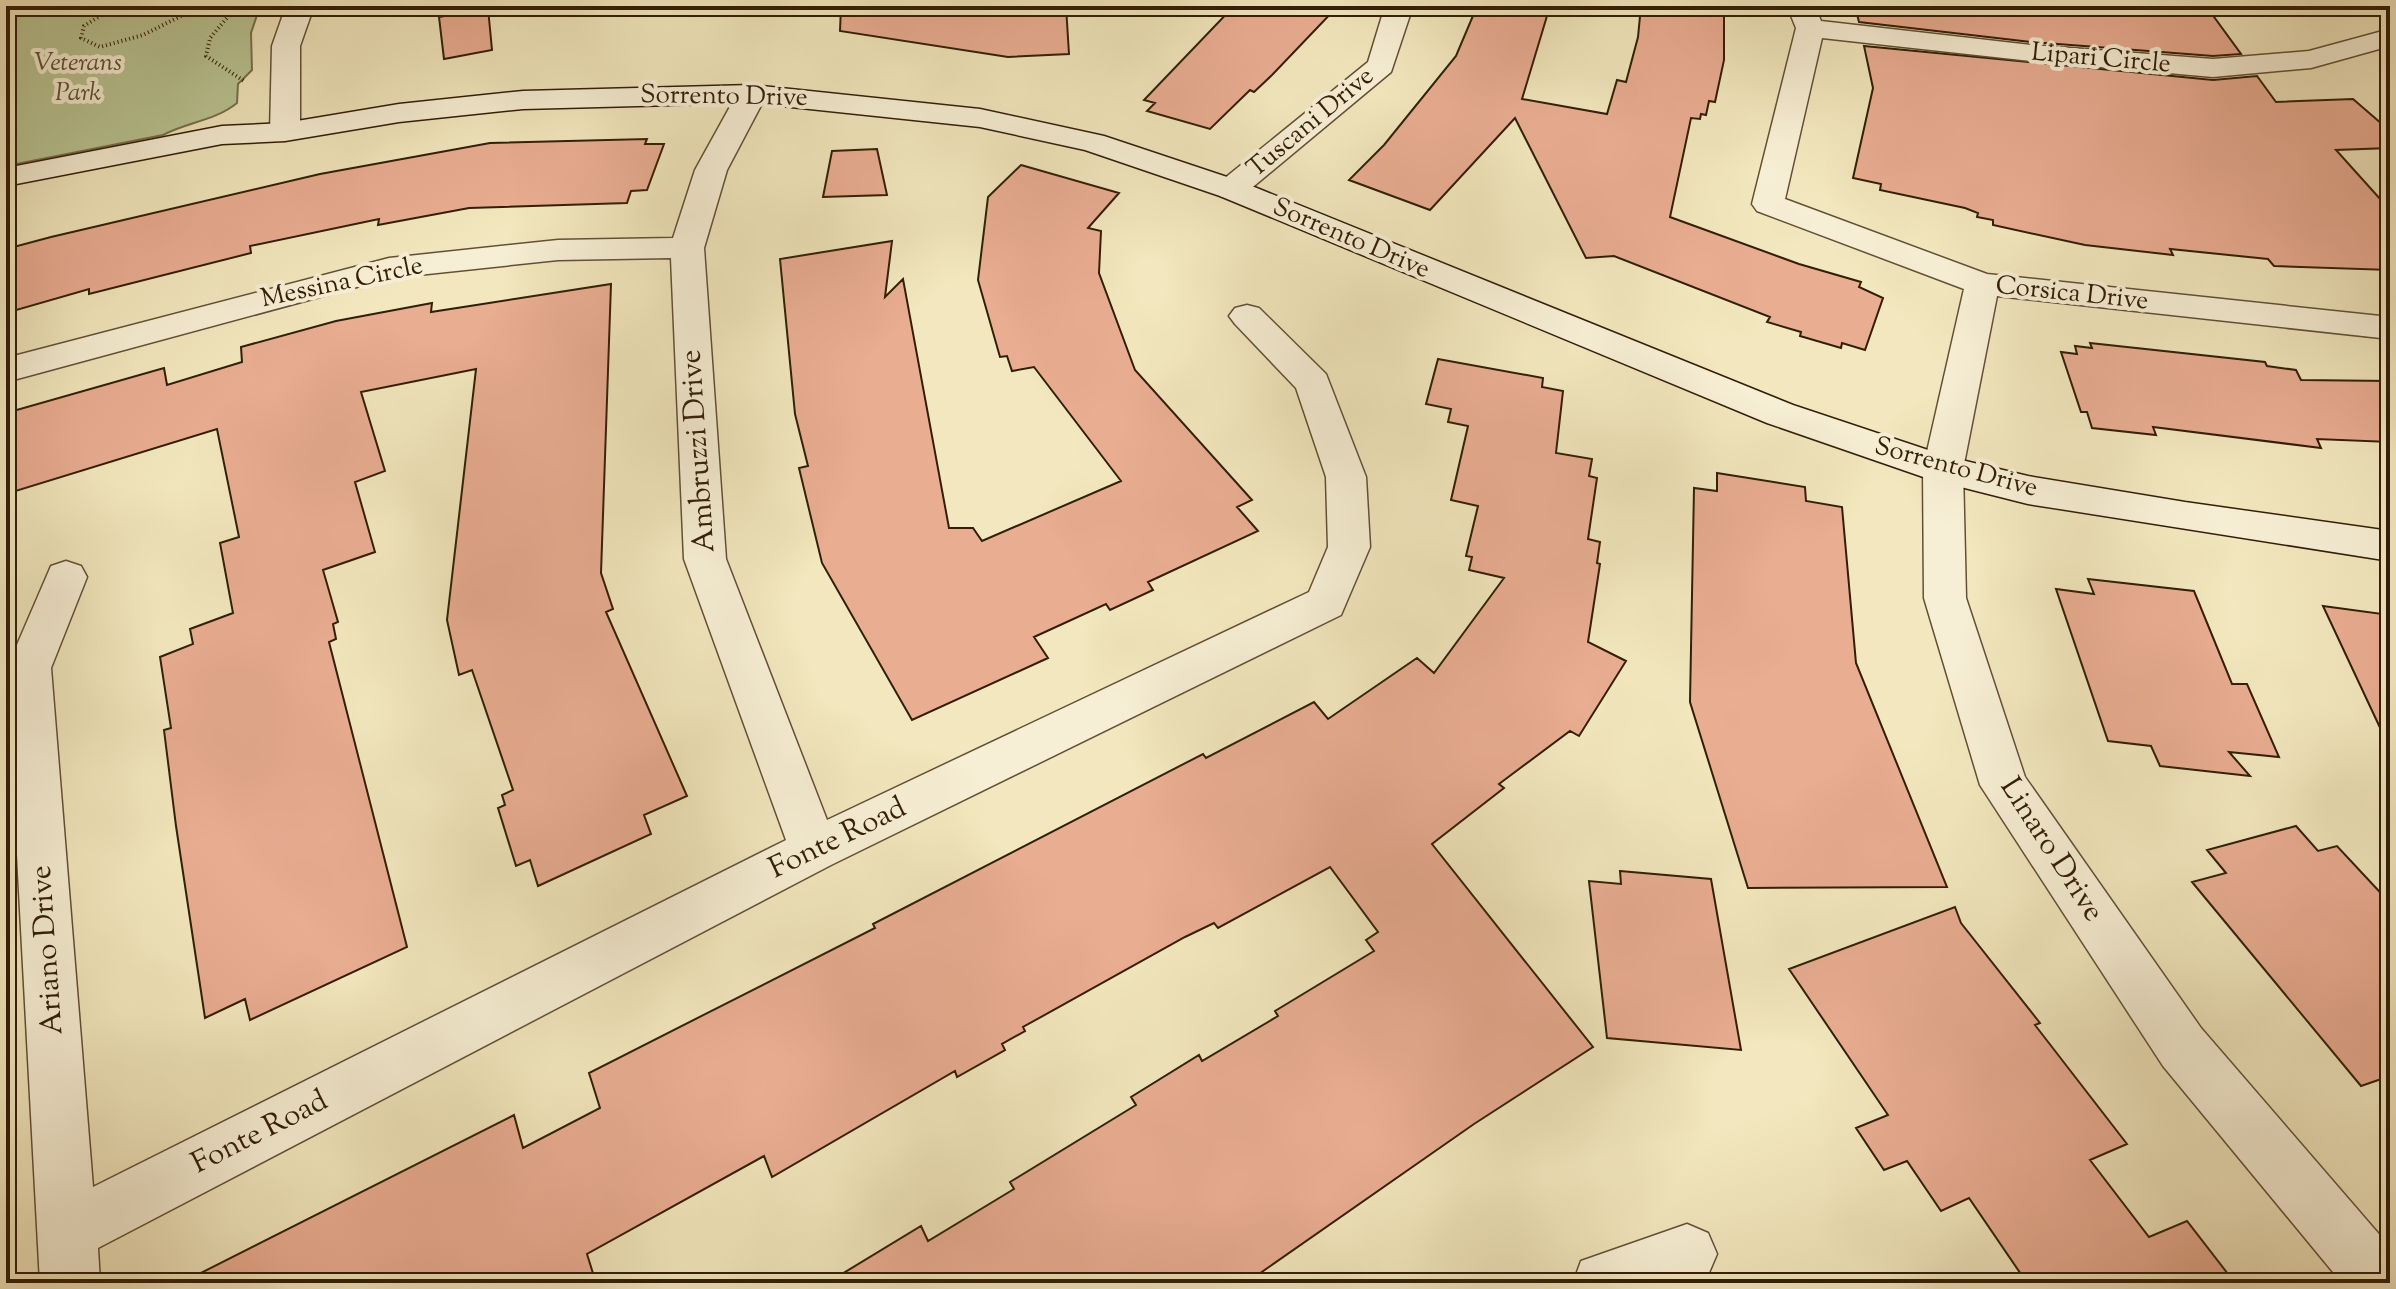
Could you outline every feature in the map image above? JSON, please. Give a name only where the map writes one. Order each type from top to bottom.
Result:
[{"type":"street","points":[[285,132],[286,46],[300,6]]},
{"type":"street","name":"Tuscani Drive","points":[[1231,189],[1381,66],[1399,6]]},
{"type":"street","name":"Lipari Circle","points":[[1805,17],[2031,53],[2213,68],[2311,59],[2390,37]]},
{"type":"street","name":"Corsica Drive","points":[[1805,17],[1768,204],[1982,284],[2390,328]]},
{"type":"street","name":"Sorrento Drive","points":[[6,177],[222,135],[285,132],[399,113],[523,100],[752,94],[923,110],[1038,130],[1135,155],[1231,189],[1780,414],[1943,469],[2028,490],[2169,515],[2390,546]]},
{"type":"street","name":"Ambruzzi Drive","points":[[752,94],[711,170],[687,248],[705,559],[814,850]]},
{"type":"street","name":"Sorrento Drive","points":[[6,205],[224,157],[285,132]]},
{"type":"street","name":"Messina Circle","points":[[6,370],[389,268],[558,250],[687,248]]},
{"type":"street","name":"Linaro Drive","points":[[1982,284],[1943,469],[1945,598],[2004,785],[2182,1047],[2381,1283]]},
{"type":"street","name":"Fonte Road","points":[[67,1232],[814,850],[1326,603],[1349,547],[1346,477],[1313,383],[1247,316]]},
{"type":"street","name":"Ariano Drive","points":[[66,577],[29,668],[70,1283]]},
{"type":"street","points":[[1603,1283],[1687,1254]]},
{"type":"path","points":[[104,6],[106,12],[84,26],[81,38],[100,47],[143,35],[201,6]]},
{"type":"path","points":[[237,6],[210,38],[206,56],[221,69],[243,79],[248,91]]},
{"type":"green space","name":"Veterans Park","points":[[6,6],[260,6],[251,33],[252,70],[238,84],[237,103],[210,118],[163,135],[6,166]]},
{"type":"building","points":[[841,6],[1066,6],[1069,54],[1008,57],[840,31]]},
{"type":"building","points":[[1234,6],[1338,6],[1272,75],[1254,92],[1250,90],[1210,129],[1147,111],[1155,103],[1144,100]]},
{"type":"building","points":[[1482,6],[1550,6],[1522,99],[1607,114],[1617,80],[1626,82],[1638,37],[1641,6],[1724,6],[1724,60],[1715,102],[1709,101],[1706,115],[1701,114],[1700,119],[1691,118],[1670,217],[1799,264],[1861,282],[1859,287],[1883,298],[1865,350],[1842,343],[1841,348],[1800,336],[1801,332],[1767,322],[1770,317],[1614,256],[1586,258],[1515,118],[1430,210],[1349,180],[1384,145],[1456,56],[1475,11],[1479,12]]},
{"type":"building","points":[[1855,6],[2206,6],[2241,54],[2213,56],[2031,42],[1859,22]]},
{"type":"building","points":[[488,8],[492,50],[444,59],[439,17]]},
{"type":"building","points":[[1864,46],[2213,80],[2257,76],[2276,102],[2353,99],[2390,131],[2390,148],[2336,150],[2390,210],[2390,270],[2274,266],[2268,259],[2170,249],[2173,255],[2085,245],[1993,225],[1993,220],[1977,217],[1978,213],[1965,208],[1880,190],[1881,184],[1853,178],[1873,88]]},
{"type":"building","points":[[647,139],[645,144],[664,144],[647,190],[631,191],[627,203],[469,208],[378,225],[379,219],[250,246],[251,253],[89,294],[89,289],[6,313],[6,249],[320,174],[490,143]]},
{"type":"building","points":[[877,149],[887,195],[823,197],[832,151]]},
{"type":"building","points":[[1021,165],[1119,193],[1088,228],[1101,231],[1099,273],[1135,370],[1252,500],[1237,507],[1258,531],[1148,582],[1153,590],[1110,610],[1106,604],[1034,637],[1048,658],[912,720],[822,563],[799,468],[808,466],[795,414],[780,259],[892,241],[885,297],[903,279],[949,528],[973,528],[982,541],[1121,481],[1034,367],[1012,371],[1007,356],[1000,357],[978,280],[988,197]]},
{"type":"building","points":[[611,284],[601,573],[613,609],[606,612],[687,796],[644,815],[651,834],[538,886],[530,860],[516,866],[498,808],[505,805],[502,795],[513,790],[472,670],[459,675],[447,620],[476,369],[361,392],[385,471],[355,482],[375,552],[323,570],[338,622],[333,624],[336,639],[329,642],[407,947],[250,1020],[245,999],[205,1018],[164,730],[171,728],[160,657],[193,644],[190,629],[233,613],[220,543],[239,537],[217,429],[6,494],[6,413],[164,368],[167,385],[242,362],[241,347],[336,321],[432,303],[431,312]]},
{"type":"building","points":[[2090,343],[2265,362],[2267,366],[2296,370],[2301,380],[2390,381],[2390,442],[2317,439],[2321,448],[2153,427],[2156,435],[2092,428],[2087,412],[2081,412],[2061,352],[2077,354],[2075,346],[2092,348]]},
{"type":"building","points":[[1438,359],[1543,378],[1542,387],[1563,391],[1556,453],[1592,459],[1589,476],[1597,478],[1588,539],[1600,542],[1597,563],[1600,564],[1588,642],[1626,661],[1579,736],[1570,731],[1499,784],[1504,788],[1432,844],[1593,1047],[1474,1124],[1246,1283],[827,1283],[921,1226],[928,1241],[1014,1189],[1010,1182],[1136,1105],[1131,1097],[1199,1055],[1202,1061],[1278,1016],[1275,1011],[1374,951],[1366,940],[1378,932],[1330,867],[1218,928],[1214,923],[1185,937],[1023,1027],[1025,1031],[1002,1044],[1005,1050],[957,1077],[955,1071],[772,1177],[764,1156],[587,1254],[596,1283],[181,1283],[514,1115],[523,1148],[600,1108],[589,1073],[875,928],[873,924],[1203,754],[1206,758],[1314,702],[1328,719],[1417,658],[1434,673],[1504,578],[1469,570],[1472,557],[1466,556],[1478,506],[1451,500],[1468,426],[1448,422],[1451,409],[1426,404]]},
{"type":"building","points":[[1717,473],[1805,487],[1806,501],[1842,507],[1856,663],[1947,887],[1748,888],[1690,702],[1694,488],[1717,491]]},
{"type":"building","points":[[2088,579],[2194,591],[2232,684],[2247,684],[2279,757],[2229,752],[2250,776],[2160,766],[2151,746],[2108,741],[2056,589],[2094,594]]},
{"type":"building","points":[[2323,606],[2390,615],[2390,749]]},
{"type":"building","points":[[2296,826],[2318,851],[2337,846],[2390,903],[2390,1076],[2361,1086],[2192,882],[2226,873],[2207,850]]},
{"type":"building","points":[[1620,871],[1711,879],[1741,1050],[1607,1038],[1589,881],[1621,884]]},
{"type":"building","points":[[1955,907],[1961,923],[2040,1023],[2035,1025],[2127,1144],[2090,1160],[2149,1237],[2187,1221],[2235,1283],[2027,1283],[1969,1198],[1941,1211],[1907,1161],[1884,1170],[1856,1128],[1888,1115],[1789,969]]}]
